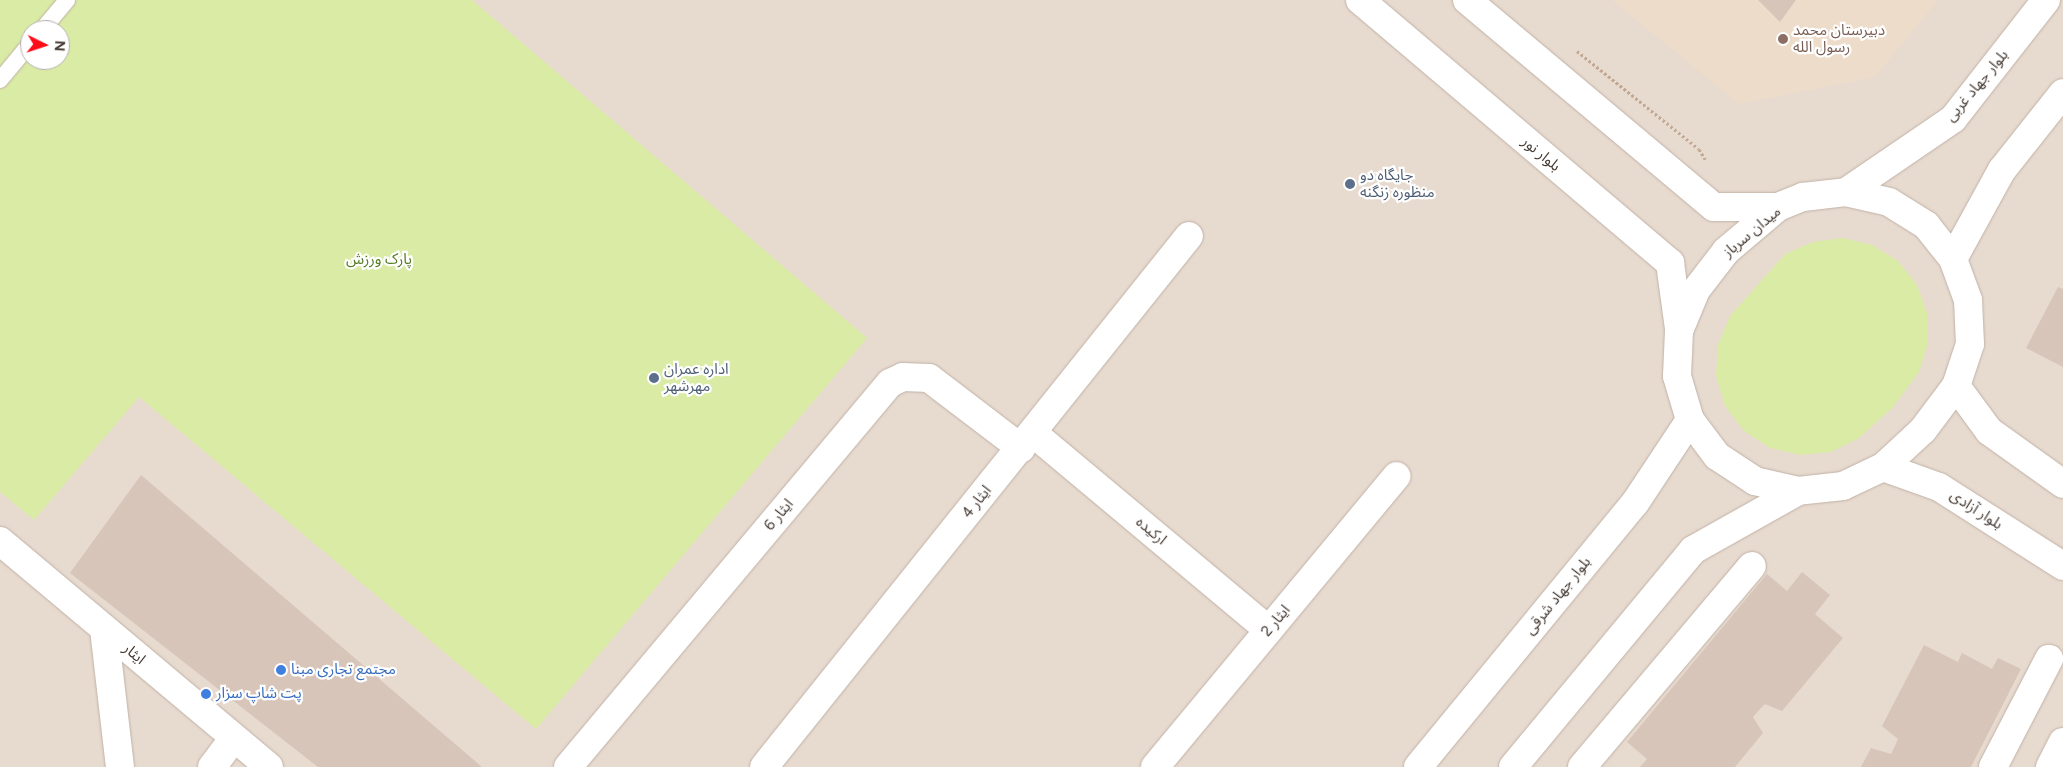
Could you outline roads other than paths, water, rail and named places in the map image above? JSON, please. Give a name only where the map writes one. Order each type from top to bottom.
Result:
[{"type":"street","name":"بلوار نور","points":[[1360,0],[1670,263],[1679,331]]},
{"type":"street","points":[[1467,0],[1714,208],[1778,207]]},
{"type":"street","name":"بلوار جهاد غربی","points":[[1846,192],[1953,119],[2046,0]]},
{"type":"street","points":[[1953,259],[2002,170],[2063,93]]},
{"type":"street","name":"میدان سرباز","points":[[1846,192],[1888,202],[1926,225],[1953,259],[1968,300],[1970,344],[1956,386],[1922,430],[1882,467],[1843,486],[1798,491],[1755,481],[1717,456],[1690,420],[1677,376],[1679,331],[1696,290],[1726,251],[1778,207],[1803,197],[1846,192]]},
{"type":"street","name":"ایثار 4","points":[[764,767],[1189,236]]},
{"type":"street","name":"ایثار 6","points":[[568,767],[890,383],[903,377],[929,378],[1027,440]]},
{"type":"street","points":[[1956,386],[1989,431],[2063,484]]},
{"type":"street","name":"بلوار جهاد شرقی","points":[[1418,767],[1635,503],[1690,420]]},
{"type":"street","name":"ارکیده","points":[[1027,440],[1269,630]]},
{"type":"street","name":"بلوار آزادی","points":[[1882,467],[1939,487],[2063,566]]},
{"type":"street","name":"ایثار 2","points":[[1155,767],[1397,476]]},
{"type":"street","points":[[1513,767],[1693,550],[1798,491]]},
{"type":"street","name":"ایثار","points":[[0,541],[269,767]]},
{"type":"street","points":[[1582,767],[1752,566]]},
{"type":"street","points":[[104,629],[120,767]]},
{"type":"street","points":[[1993,767],[2049,659]]},
{"type":"street","points":[[212,767],[234,738]]},
{"type":"street","points":[[2050,767],[2063,742]]},
{"type":"lane","points":[[50,20],[67,0]]},
{"type":"lane","points":[[0,80],[20,56]]},
{"type":"place","name":"دبیرستان محمد رسول الله","points":[[1783,39]]},
{"type":"place","name":"جایگاه دو منظوره زنگنه","points":[[1350,184]]},
{"type":"place","name":"اداره عمران مهرشهر","points":[[654,378]]},
{"type":"place","name":"مجتمع تجاری مبنا","points":[[281,670]]},
{"type":"place","name":"پت شاپ سزار","points":[[206,694]]},
{"type":"park label","name":"پارک ورزش","points":[[379,260]]}]
